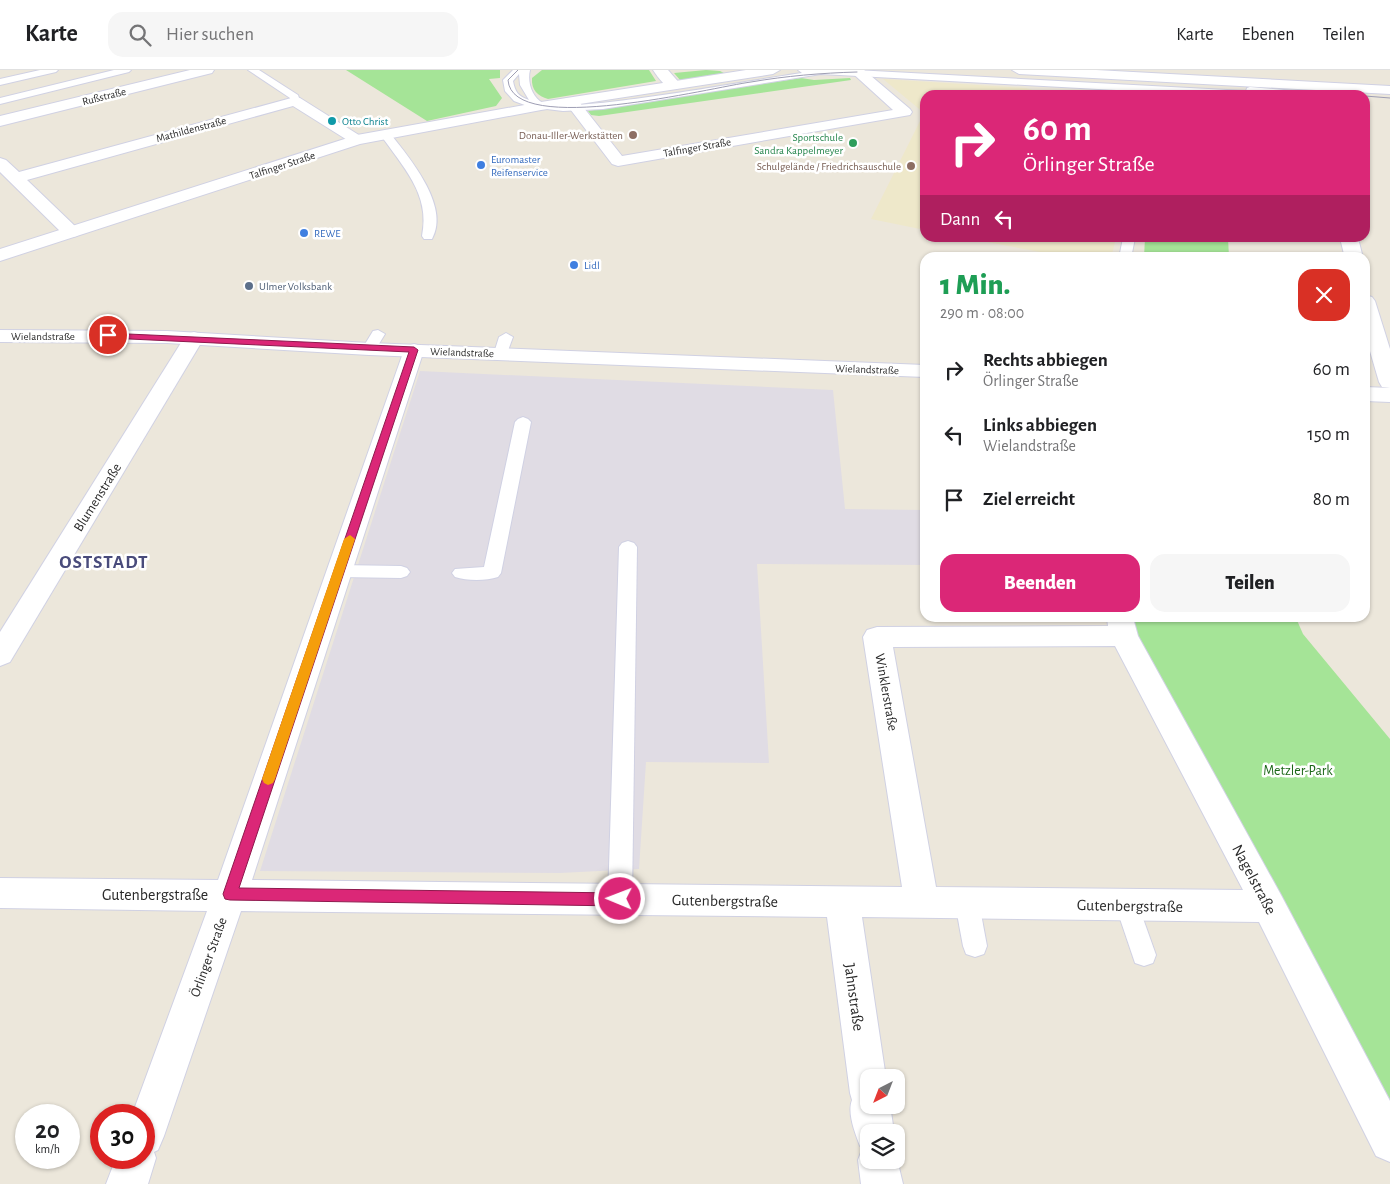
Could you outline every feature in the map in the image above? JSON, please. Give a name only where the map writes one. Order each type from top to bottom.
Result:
[{"type":"street","name":"Rußstraße","points":[[0,122],[207,70]]},
{"type":"street","points":[[660,70],[674,85]]},
{"type":"street","name":"Talfinger Straße","points":[[0,255],[357,140],[541,106],[574,105],[674,85],[773,70]]},
{"type":"street","points":[[1019,70],[1284,90]]},
{"type":"street","points":[[1275,70],[1307,90]]},
{"type":"street","name":"Talfinger Straße","points":[[574,105],[618,161],[905,112],[857,72]]},
{"type":"street","points":[[1370,90],[1390,90]]},
{"type":"street","points":[[1370,98],[1390,100]]},
{"type":"street","points":[[295,101],[357,140]]},
{"type":"street","name":"Mathildenstraße","points":[[16,178],[295,101]]},
{"type":"street","points":[[0,163],[71,232]]},
{"type":"street","points":[[1370,330],[1390,382]]},
{"type":"street","name":"Wielandstraße","points":[[0,336],[108,335],[374,341],[414,350],[503,345],[920,372]]},
{"type":"street","name":"Blumenstraße","points":[[0,655],[194,338]]},
{"type":"street","name":"Örlinger Straße","points":[[155,1105],[230,894],[414,350]]},
{"type":"street","points":[[1370,394],[1390,395]]},
{"type":"street","name":"Winklerstraße","points":[[922,902],[878,637],[1122,627]]},
{"type":"street","name":"Nagelstraße","points":[[1122,627],[1269,906],[1390,1142]]},
{"type":"street","name":"Gutenbergstraße","points":[[0,893],[1269,906]]},
{"type":"street","name":"Jahnstraße","points":[[842,902],[866,1069]]},
{"type":"street","points":[[127,1184],[132,1169]]},
{"type":"street","points":[[880,1169],[882,1184]]},
{"type":"lane","points":[[0,82],[53,70]]},
{"type":"lane","points":[[0,99],[111,70]]},
{"type":"lane","points":[[0,99],[126,70]]},
{"type":"lane","points":[[253,70],[295,97],[295,101]]},
{"type":"lane","points":[[518,70],[508,80],[507,86],[509,91],[520,99],[541,106]]},
{"type":"lane","points":[[525,70],[523,75],[528,94],[541,106]]},
{"type":"lane","points":[[803,70],[1174,90]]},
{"type":"lane","points":[[882,70],[1271,90]]},
{"type":"lane","points":[[574,105],[603,106],[801,75],[857,72]]},
{"type":"lane","points":[[385,134],[402,156],[426,196],[431,217],[428,236]]},
{"type":"lane","points":[[461,573],[492,573],[523,422]]},
{"type":"lane","points":[[620,899],[628,547]]},
{"type":"lane","points":[[339,572],[400,572]]},
{"type":"lane","points":[[967,903],[975,946]]},
{"type":"lane","points":[[1127,904],[1144,955]]},
{"type":"shaded area","name":"Schulgelände / Friedrichsauschule","points":[[883,79],[1026,88],[1032,90],[920,90],[920,110]]},
{"type":"shaded area","name":"Schulgelände / Friedrichsauschule","points":[[920,121],[920,229],[871,219]]},
{"type":"shaded area","points":[[986,242],[1115,242],[1112,252],[1040,252]]},
{"type":"shaded area","points":[[420,371],[833,390],[845,509],[920,510],[920,565],[757,564],[769,763],[646,762],[639,869],[560,873],[260,871]]},
{"type":"green space","points":[[346,70],[500,70],[500,78],[489,79],[502,98],[496,106],[427,121]]},
{"type":"green space","points":[[542,70],[649,70],[656,81],[548,99],[538,94],[533,86],[532,78]]},
{"type":"green space","points":[[706,70],[724,73],[680,80],[674,73]]},
{"type":"green space","points":[[801,78],[814,80],[850,78],[851,80],[599,116],[591,115],[588,111]]},
{"type":"green space","points":[[1145,242],[1228,242],[1229,252],[1144,252]]},
{"type":"green space","name":"Metzler-Park","points":[[1121,622],[1298,622],[1303,634],[1390,739],[1390,1142],[1124,636]]},
{"type":"tram line","points":[[518,70],[508,80],[518,97],[542,105],[577,107],[617,105],[777,78],[857,72]]},
{"type":"tram line","points":[[1370,96],[1390,98]]},
{"type":"slow traffic","points":[[268,779],[350,539]]},
{"type":"place","name":"Otto Christ","points":[[332,121]]},
{"type":"place","name":"Donau-Iller-Werkstätten","points":[[633,135]]},
{"type":"place","name":"Sportschule Sandra Kappelmeyer","points":[[853,143]]},
{"type":"place","name":"Euromaster Reifenservice","points":[[481,165]]},
{"type":"place","name":"Schulgelände / Friedrichsauschule","points":[[911,166]]},
{"type":"place","name":"REWE","points":[[304,233]]},
{"type":"place","name":"Lidl","points":[[574,265]]},
{"type":"place","name":"Ulmer Volksbank","points":[[249,286]]},
{"type":"district","name":"OSTSTADT","points":[[104,561]]},
{"type":"route","points":[[108,335],[414,350],[230,894],[620,899]]}]
